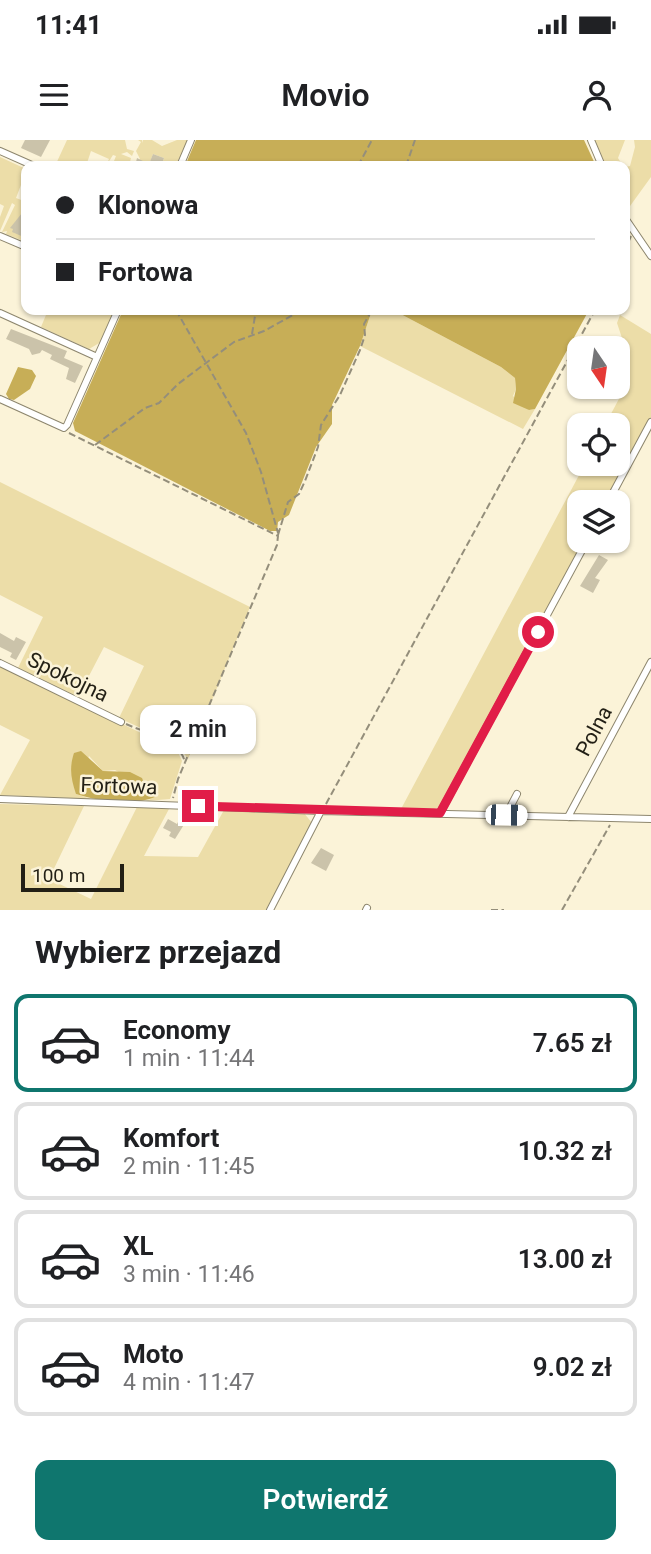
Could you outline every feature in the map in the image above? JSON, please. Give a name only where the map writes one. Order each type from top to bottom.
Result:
[{"type":"street","points":[[182,161],[191,140]]},
{"type":"street","points":[[591,140],[600,161]]},
{"type":"street","points":[[0,151],[23,161]]},
{"type":"street","points":[[630,227],[651,256]]},
{"type":"street","points":[[0,236],[21,245]]},
{"type":"street","points":[[0,313],[97,357]]},
{"type":"street","points":[[0,399],[59,428],[67,425],[116,315]]},
{"type":"street","points":[[614,490],[651,422]]},
{"type":"street","points":[[440,813],[581,553]]},
{"type":"street","name":"Polna","points":[[568,817],[651,662]]},
{"type":"street","name":"Spokojna","points":[[0,663],[121,722]]},
{"type":"street","points":[[506,815],[517,794]]},
{"type":"street","name":"Fortowa","points":[[0,799],[321,811],[651,819]]},
{"type":"street","points":[[270,910],[321,811]]},
{"type":"path","points":[[361,161],[372,140]]},
{"type":"path","points":[[408,161],[415,140]]},
{"type":"path","points":[[630,239],[633,232]]},
{"type":"path","points":[[179,315],[246,433],[263,480],[278,536]]},
{"type":"path","points":[[252,335],[255,315]]},
{"type":"path","points":[[94,446],[145,408],[159,403],[178,384],[234,342],[292,315]]},
{"type":"path","points":[[173,805],[175,788],[277,545],[288,502],[299,494],[305,481],[318,447],[321,425],[340,395],[364,339],[364,324],[369,315]]},
{"type":"path","points":[[321,811],[591,315]]},
{"type":"path","points":[[59,428],[278,536]]},
{"type":"path","points":[[121,722],[173,744],[183,755],[185,765]]},
{"type":"path","points":[[562,910],[614,818]]},
{"type":"path","points":[[491,910],[504,910]]},
{"type":"shaded area","points":[[67,140],[125,140],[127,149],[134,151],[132,156],[127,152],[121,154],[131,158],[130,161],[114,161],[116,156],[113,155],[108,161],[109,159],[91,151],[88,161],[57,161]]},
{"type":"shaded area","points":[[138,140],[142,140],[142,143],[143,140],[152,140],[162,146],[177,140],[188,140],[179,161],[163,161],[164,158],[153,154],[150,161],[139,161],[136,151],[141,142]]},
{"type":"shaded area","points":[[196,140],[584,140],[594,161],[187,161]]},
{"type":"shaded area","points":[[595,140],[625,140],[618,158],[620,161],[604,161]]},
{"type":"shaded area","points":[[634,140],[651,140],[651,177],[630,206],[630,166]]},
{"type":"shaded area","points":[[0,157],[21,167],[21,185],[16,198],[21,200],[21,240],[6,234],[7,231],[2,232],[15,205],[12,203],[0,231],[0,217],[4,206],[0,204]]},
{"type":"shaded area","points":[[46,315],[113,315],[101,342],[89,349],[41,327]]},
{"type":"shaded area","points":[[121,315],[370,315],[360,346],[332,405],[332,424],[316,447],[289,515],[278,522],[277,531],[270,531],[75,431],[73,423]]},
{"type":"shaded area","points":[[370,315],[402,315],[501,367],[515,378],[516,389],[513,396],[529,410],[535,409],[523,429],[360,346]]},
{"type":"shaded area","points":[[402,315],[586,315],[575,336],[567,336],[567,350],[535,409],[529,410],[513,403],[515,378],[501,367]]},
{"type":"shaded area","points":[[620,315],[651,334],[651,417],[630,456],[630,413],[611,413],[619,399],[630,399],[630,336],[621,336],[617,323]]},
{"type":"shaded area","points":[[18,367],[32,370],[36,376],[30,389],[14,400],[9,399],[6,394]]},
{"type":"shaded area","points":[[579,476],[619,476],[611,490],[571,490]]},
{"type":"shaded area","points":[[0,482],[250,607],[188,759],[178,745],[119,718],[144,666],[104,647],[78,697],[18,668],[43,617],[0,595]]},
{"type":"shaded area","points":[[567,498],[567,553],[578,553],[440,807],[401,809]]},
{"type":"shaded area","points":[[0,666],[177,750],[182,761],[170,799],[146,801],[155,797],[154,792],[115,770],[103,771],[89,756],[76,794],[91,799],[0,795],[30,740],[0,725]]},
{"type":"shaded area","points":[[81,751],[103,771],[130,772],[142,778],[146,788],[154,793],[155,797],[116,802],[76,794],[72,764],[74,753]]},
{"type":"shaded area","points":[[0,804],[84,806],[49,879],[91,899],[137,807],[169,809],[144,856],[198,857],[224,810],[304,813],[312,823],[266,910],[0,910]]},
{"type":"building","points":[[25,140],[50,140],[41,157],[21,148]]},
{"type":"building","points":[[153,154],[164,158],[163,161],[150,161]]},
{"type":"building","points":[[21,214],[21,236],[10,228]]},
{"type":"building","points":[[11,329],[67,351],[64,358],[83,366],[75,383],[66,379],[69,368],[50,359],[52,355],[42,350],[32,355],[29,349],[6,339]]},
{"type":"building","points":[[599,555],[608,560],[595,578],[600,580],[593,593],[580,586]]},
{"type":"building","points":[[0,633],[14,641],[16,637],[26,642],[16,660],[10,657],[12,653],[0,647]]},
{"type":"building","points":[[168,819],[177,824],[179,820],[185,823],[175,839],[169,836],[171,832],[163,828]]},
{"type":"building","points":[[321,848],[334,855],[326,871],[311,863]]},
{"type":"route","points":[[198,806],[440,813],[538,632]]}]
